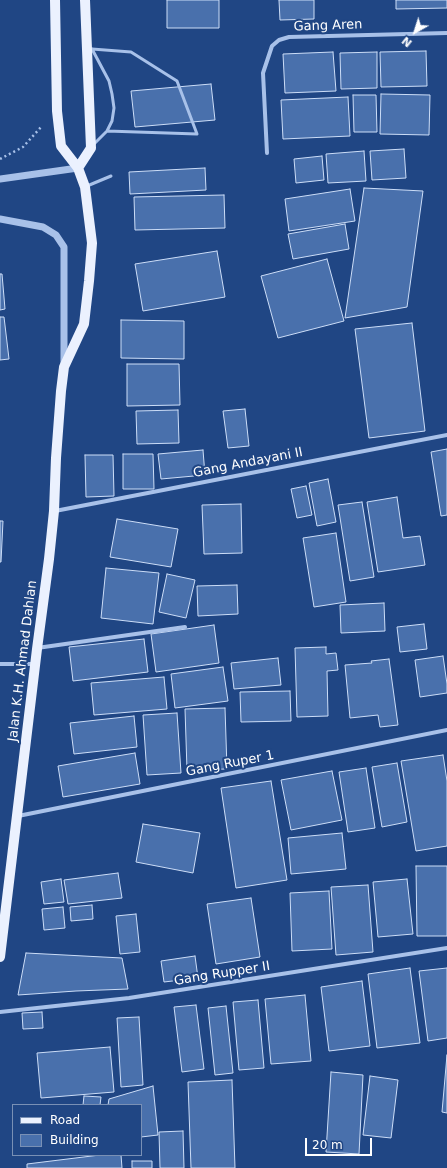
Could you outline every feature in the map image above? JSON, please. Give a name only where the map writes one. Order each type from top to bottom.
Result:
[{"type":"main road","name":"Jalan K.H. Ahmad Dahlan","points":[[0,957],[16,817],[49,559],[54,511],[58,434],[64,367],[84,324],[92,243],[85,187],[78,168],[61,146],[57,111],[54,0]]},
{"type":"main road","points":[[78,168],[91,148],[85,0]]},
{"type":"street","name":"Gang Aren","points":[[267,153],[264,73],[272,46],[279,40],[289,37],[447,33]]},
{"type":"street","points":[[0,179],[78,168]]},
{"type":"street","points":[[0,219],[43,227],[56,235],[64,247],[64,367]]},
{"type":"street","name":"Gang Andayani II","points":[[54,511],[447,435]]},
{"type":"street","points":[[37,648],[184,627]]},
{"type":"street","points":[[0,664],[35,664]]},
{"type":"street","name":"Gang Ruper 1","points":[[16,817],[447,730]]},
{"type":"street","name":"Gang Rupper II","points":[[0,1012],[130,998],[447,948]]},
{"type":"lane","points":[[86,39],[109,81],[114,108],[112,122],[107,131],[91,148]]},
{"type":"lane","points":[[92,49],[131,52],[178,81],[197,134],[107,131]]},
{"type":"lane","points":[[85,187],[111,176]]},
{"type":"path","points":[[0,159],[23,148],[44,124]]},
{"type":"building","points":[[167,0],[219,0],[219,28],[167,28]]},
{"type":"building","points":[[279,0],[314,0],[314,19],[280,20]]},
{"type":"building","points":[[396,0],[447,0],[447,8],[396,9]]},
{"type":"building","points":[[426,51],[427,86],[381,87],[380,52]]},
{"type":"building","points":[[333,52],[336,91],[285,93],[283,54]]},
{"type":"building","points":[[377,52],[377,88],[341,89],[340,53]]},
{"type":"building","points":[[211,84],[215,120],[135,127],[131,91]]},
{"type":"building","points":[[381,94],[430,95],[429,135],[380,134]]},
{"type":"building","points":[[353,95],[376,95],[377,132],[354,132]]},
{"type":"building","points":[[348,97],[350,136],[283,139],[281,100]]},
{"type":"building","points":[[404,149],[406,178],[372,180],[370,151]]},
{"type":"building","points":[[364,151],[366,181],[328,183],[326,154]]},
{"type":"building","points":[[322,156],[324,180],[296,183],[294,159]]},
{"type":"building","points":[[205,168],[206,190],[130,194],[129,172]]},
{"type":"building","points":[[364,188],[423,191],[407,307],[345,318]]},
{"type":"building","points":[[350,189],[355,221],[289,231],[285,199]]},
{"type":"building","points":[[224,195],[225,228],[135,230],[134,197]]},
{"type":"building","points":[[345,224],[349,249],[293,259],[288,234]]},
{"type":"building","points":[[217,251],[225,297],[143,311],[135,264]]},
{"type":"building","points":[[327,259],[344,321],[278,338],[261,276]]},
{"type":"building","points":[[0,274],[2,274],[5,309],[0,310]]},
{"type":"building","points":[[0,317],[4,317],[9,359],[0,360]]},
{"type":"building","points":[[121,320],[184,321],[184,359],[121,358]]},
{"type":"building","points":[[412,323],[425,431],[369,438],[355,329]]},
{"type":"building","points":[[127,364],[179,364],[180,405],[127,406]]},
{"type":"building","points":[[245,409],[249,446],[228,448],[223,411]]},
{"type":"building","points":[[178,410],[179,443],[137,444],[136,411]]},
{"type":"building","points":[[447,449],[447,515],[441,516],[431,452]]},
{"type":"building","points":[[203,450],[205,475],[161,479],[158,454]]},
{"type":"building","points":[[123,454],[153,454],[154,489],[123,489]]},
{"type":"building","points":[[85,455],[113,455],[114,496],[86,497]]},
{"type":"building","points":[[328,479],[336,522],[317,526],[309,483]]},
{"type":"building","points":[[306,486],[312,515],[297,518],[291,489]]},
{"type":"building","points":[[397,497],[403,538],[420,536],[425,565],[378,572],[367,502]]},
{"type":"building","points":[[362,502],[374,577],[350,581],[338,505]]},
{"type":"building","points":[[241,504],[242,553],[204,554],[202,505]]},
{"type":"building","points":[[117,519],[178,529],[171,567],[110,557]]},
{"type":"building","points":[[0,521],[3,521],[1,562],[0,562]]},
{"type":"building","points":[[336,533],[346,602],[314,607],[303,538]]},
{"type":"building","points":[[106,568],[159,573],[153,624],[101,618]]},
{"type":"building","points":[[167,574],[195,580],[186,618],[159,612]]},
{"type":"building","points":[[237,585],[238,614],[198,616],[197,586]]},
{"type":"building","points":[[384,603],[385,631],[341,633],[340,605]]},
{"type":"building","points":[[424,624],[427,649],[400,652],[397,627]]},
{"type":"building","points":[[214,625],[219,663],[156,672],[151,634]]},
{"type":"building","points":[[144,639],[148,672],[73,681],[69,647]]},
{"type":"building","points":[[326,647],[326,654],[336,653],[338,670],[327,671],[328,716],[297,717],[295,648]]},
{"type":"building","points":[[443,656],[447,693],[420,697],[415,660]]},
{"type":"building","points":[[278,658],[281,685],[234,689],[231,663]]},
{"type":"building","points":[[389,659],[398,725],[380,727],[378,715],[350,718],[345,665],[372,663],[371,661]]},
{"type":"building","points":[[223,667],[228,701],[175,708],[171,674]]},
{"type":"building","points":[[164,677],[167,709],[94,715],[91,683]]},
{"type":"building","points":[[290,691],[291,721],[241,722],[240,692]]},
{"type":"building","points":[[225,708],[227,769],[187,770],[185,709]]},
{"type":"building","points":[[177,713],[181,773],[147,775],[143,715]]},
{"type":"building","points":[[134,716],[137,747],[74,754],[70,723]]},
{"type":"building","points":[[135,753],[140,784],[63,797],[58,766]]},
{"type":"building","points":[[443,755],[447,781],[447,846],[416,851],[401,761]]},
{"type":"building","points":[[397,763],[407,822],[382,827],[372,767]]},
{"type":"building","points":[[366,768],[375,828],[348,832],[339,772]]},
{"type":"building","points":[[332,771],[342,820],[291,830],[281,780]]},
{"type":"building","points":[[271,781],[287,880],[236,888],[221,788]]},
{"type":"building","points":[[143,824],[200,833],[193,873],[136,862]]},
{"type":"building","points":[[342,833],[346,869],[291,874],[288,838]]},
{"type":"building","points":[[416,866],[447,866],[447,936],[417,936]]},
{"type":"building","points":[[118,873],[122,898],[68,904],[64,880]]},
{"type":"building","points":[[61,879],[64,902],[44,904],[41,882]]},
{"type":"building","points":[[407,879],[413,934],[378,937],[373,882]]},
{"type":"building","points":[[368,885],[373,952],[336,955],[331,887]]},
{"type":"building","points":[[329,891],[332,949],[292,951],[290,893]]},
{"type":"building","points":[[251,898],[260,957],[216,964],[207,904]]},
{"type":"building","points":[[92,905],[93,919],[71,921],[70,907]]},
{"type":"building","points":[[63,907],[65,928],[44,930],[42,909]]},
{"type":"building","points":[[136,914],[140,952],[120,954],[116,916]]},
{"type":"building","points":[[26,953],[122,958],[128,989],[18,995]]},
{"type":"building","points":[[195,956],[198,978],[164,982],[161,961]]},
{"type":"building","points":[[410,968],[420,1043],[377,1048],[368,974]]},
{"type":"building","points":[[447,968],[447,1038],[428,1041],[419,971]]},
{"type":"building","points":[[362,981],[370,1046],[329,1051],[321,987]]},
{"type":"building","points":[[305,995],[311,1061],[271,1064],[265,999]]},
{"type":"building","points":[[258,1000],[264,1068],[239,1070],[233,1002]]},
{"type":"building","points":[[196,1005],[204,1069],[182,1072],[174,1007]]},
{"type":"building","points":[[226,1006],[233,1073],[215,1075],[208,1008]]},
{"type":"building","points":[[42,1012],[43,1028],[23,1029],[22,1013]]},
{"type":"building","points":[[139,1017],[143,1085],[121,1087],[117,1018]]},
{"type":"building","points":[[110,1047],[114,1092],[41,1098],[37,1053]]},
{"type":"building","points":[[447,1055],[447,1113],[442,1112]]},
{"type":"building","points":[[331,1072],[363,1075],[359,1154],[326,1152]]},
{"type":"building","points":[[370,1076],[398,1080],[391,1138],[363,1135]]},
{"type":"building","points":[[232,1080],[235,1168],[191,1168],[188,1082]]},
{"type":"building","points":[[153,1086],[158,1135],[142,1137],[142,1104],[108,1104],[109,1099]]},
{"type":"building","points":[[84,1096],[101,1097],[100,1104],[83,1104]]},
{"type":"building","points":[[183,1131],[184,1168],[160,1168],[159,1132]]},
{"type":"building","points":[[92,1156],[121,1156],[122,1168],[27,1168],[27,1164]]},
{"type":"building","points":[[132,1161],[152,1161],[152,1168],[132,1168]]}]
